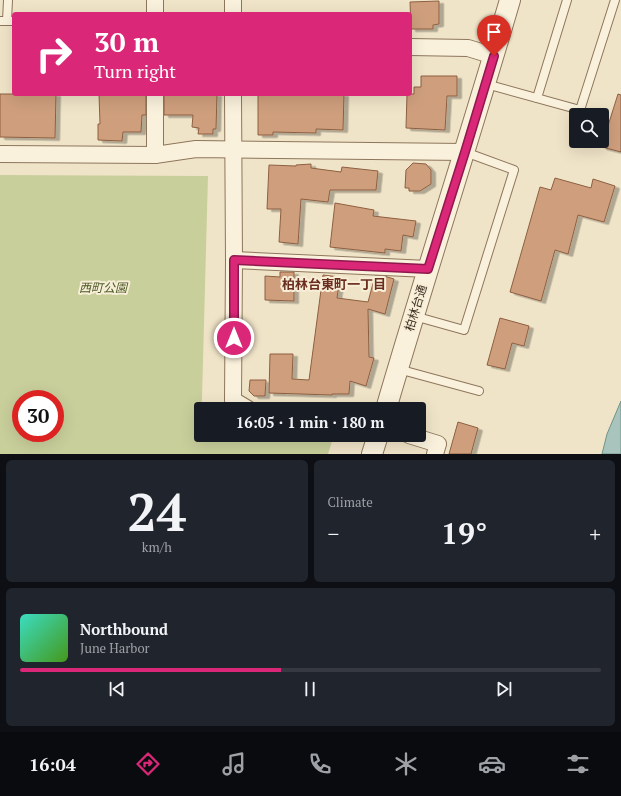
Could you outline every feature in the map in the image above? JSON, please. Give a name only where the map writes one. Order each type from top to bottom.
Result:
[{"type":"street","points":[[155,0],[155,12]]},
{"type":"street","points":[[233,0],[233,12]]},
{"type":"street","name":"柏林台通","points":[[388,402],[413,316],[486,84],[510,0]]},
{"type":"street","points":[[412,47],[468,48],[494,56]]},
{"type":"street","points":[[155,96],[155,155]]},
{"type":"street","points":[[233,96],[233,400],[236,402]]},
{"type":"street","points":[[0,154],[155,155],[196,149],[465,152]]},
{"type":"street","points":[[234,260],[428,269]]},
{"type":"street","points":[[426,440],[438,444],[434,454]]},
{"type":"street","points":[[372,454],[376,442]]},
{"type":"lane","points":[[7,21],[8,0]]},
{"type":"lane","points":[[536,98],[567,0]]},
{"type":"lane","points":[[486,84],[580,110],[615,0]]},
{"type":"lane","points":[[413,316],[464,330],[514,170],[465,152]]},
{"type":"lane","points":[[398,369],[479,391]]},
{"type":"green space","name":"西町公園","points":[[0,175],[208,176],[202,402],[194,402],[194,442],[332,442],[328,454],[0,454]]},
{"type":"water","points":[[621,401],[621,454],[602,454],[607,434]]},
{"type":"building","points":[[439,1],[439,24],[433,25],[433,29],[412,29],[412,12],[410,12],[410,2]]},
{"type":"building","points":[[421,76],[457,76],[457,96],[447,96],[445,130],[406,128],[407,96],[412,96],[412,94],[414,94],[414,87],[421,87]]},
{"type":"building","points":[[0,94],[12,94],[12,96],[56,96],[55,138],[0,137]]},
{"type":"building","points":[[618,94],[621,95],[621,152],[606,148],[609,148],[609,123]]},
{"type":"building","points":[[99,96],[146,96],[146,115],[142,115],[141,132],[123,132],[122,141],[98,140],[98,124],[100,124]]},
{"type":"building","points":[[164,96],[217,96],[216,129],[213,129],[213,134],[198,134],[199,128],[192,127],[193,115],[164,115]]},
{"type":"building","points":[[258,96],[344,96],[343,130],[316,129],[316,133],[273,132],[273,135],[258,135]]},
{"type":"building","points":[[413,163],[426,164],[431,170],[431,184],[420,191],[409,191],[409,188],[405,188],[406,170]]},
{"type":"building","points":[[311,164],[311,168],[341,172],[342,167],[378,171],[376,190],[330,190],[328,202],[301,199],[298,244],[279,242],[281,209],[267,209],[269,165],[296,166]]},
{"type":"building","points":[[555,178],[591,188],[593,179],[615,186],[604,222],[578,215],[568,254],[555,250],[541,301],[510,292],[540,187],[551,190]]},
{"type":"building","points":[[335,203],[374,210],[373,216],[416,221],[413,237],[403,235],[401,251],[385,249],[385,253],[330,247]]},
{"type":"building","points":[[280,272],[294,272],[294,301],[265,300],[265,276],[280,277]]},
{"type":"building","points":[[323,275],[340,277],[337,298],[368,302],[375,276],[384,276],[394,279],[385,314],[368,309],[369,357],[374,358],[366,386],[350,381],[349,394],[332,395],[269,393],[270,354],[293,354],[292,379],[309,380]]},
{"type":"building","points":[[500,318],[529,326],[524,346],[512,343],[505,369],[487,365]]},
{"type":"building","points":[[250,380],[266,380],[265,396],[254,396],[249,391]]},
{"type":"building","points":[[458,422],[478,428],[471,454],[449,454]]},
{"type":"district","name":"柏林台東町一丁目","points":[[334,284]]},
{"type":"route","points":[[234,338],[234,260],[428,269],[494,56]]}]
